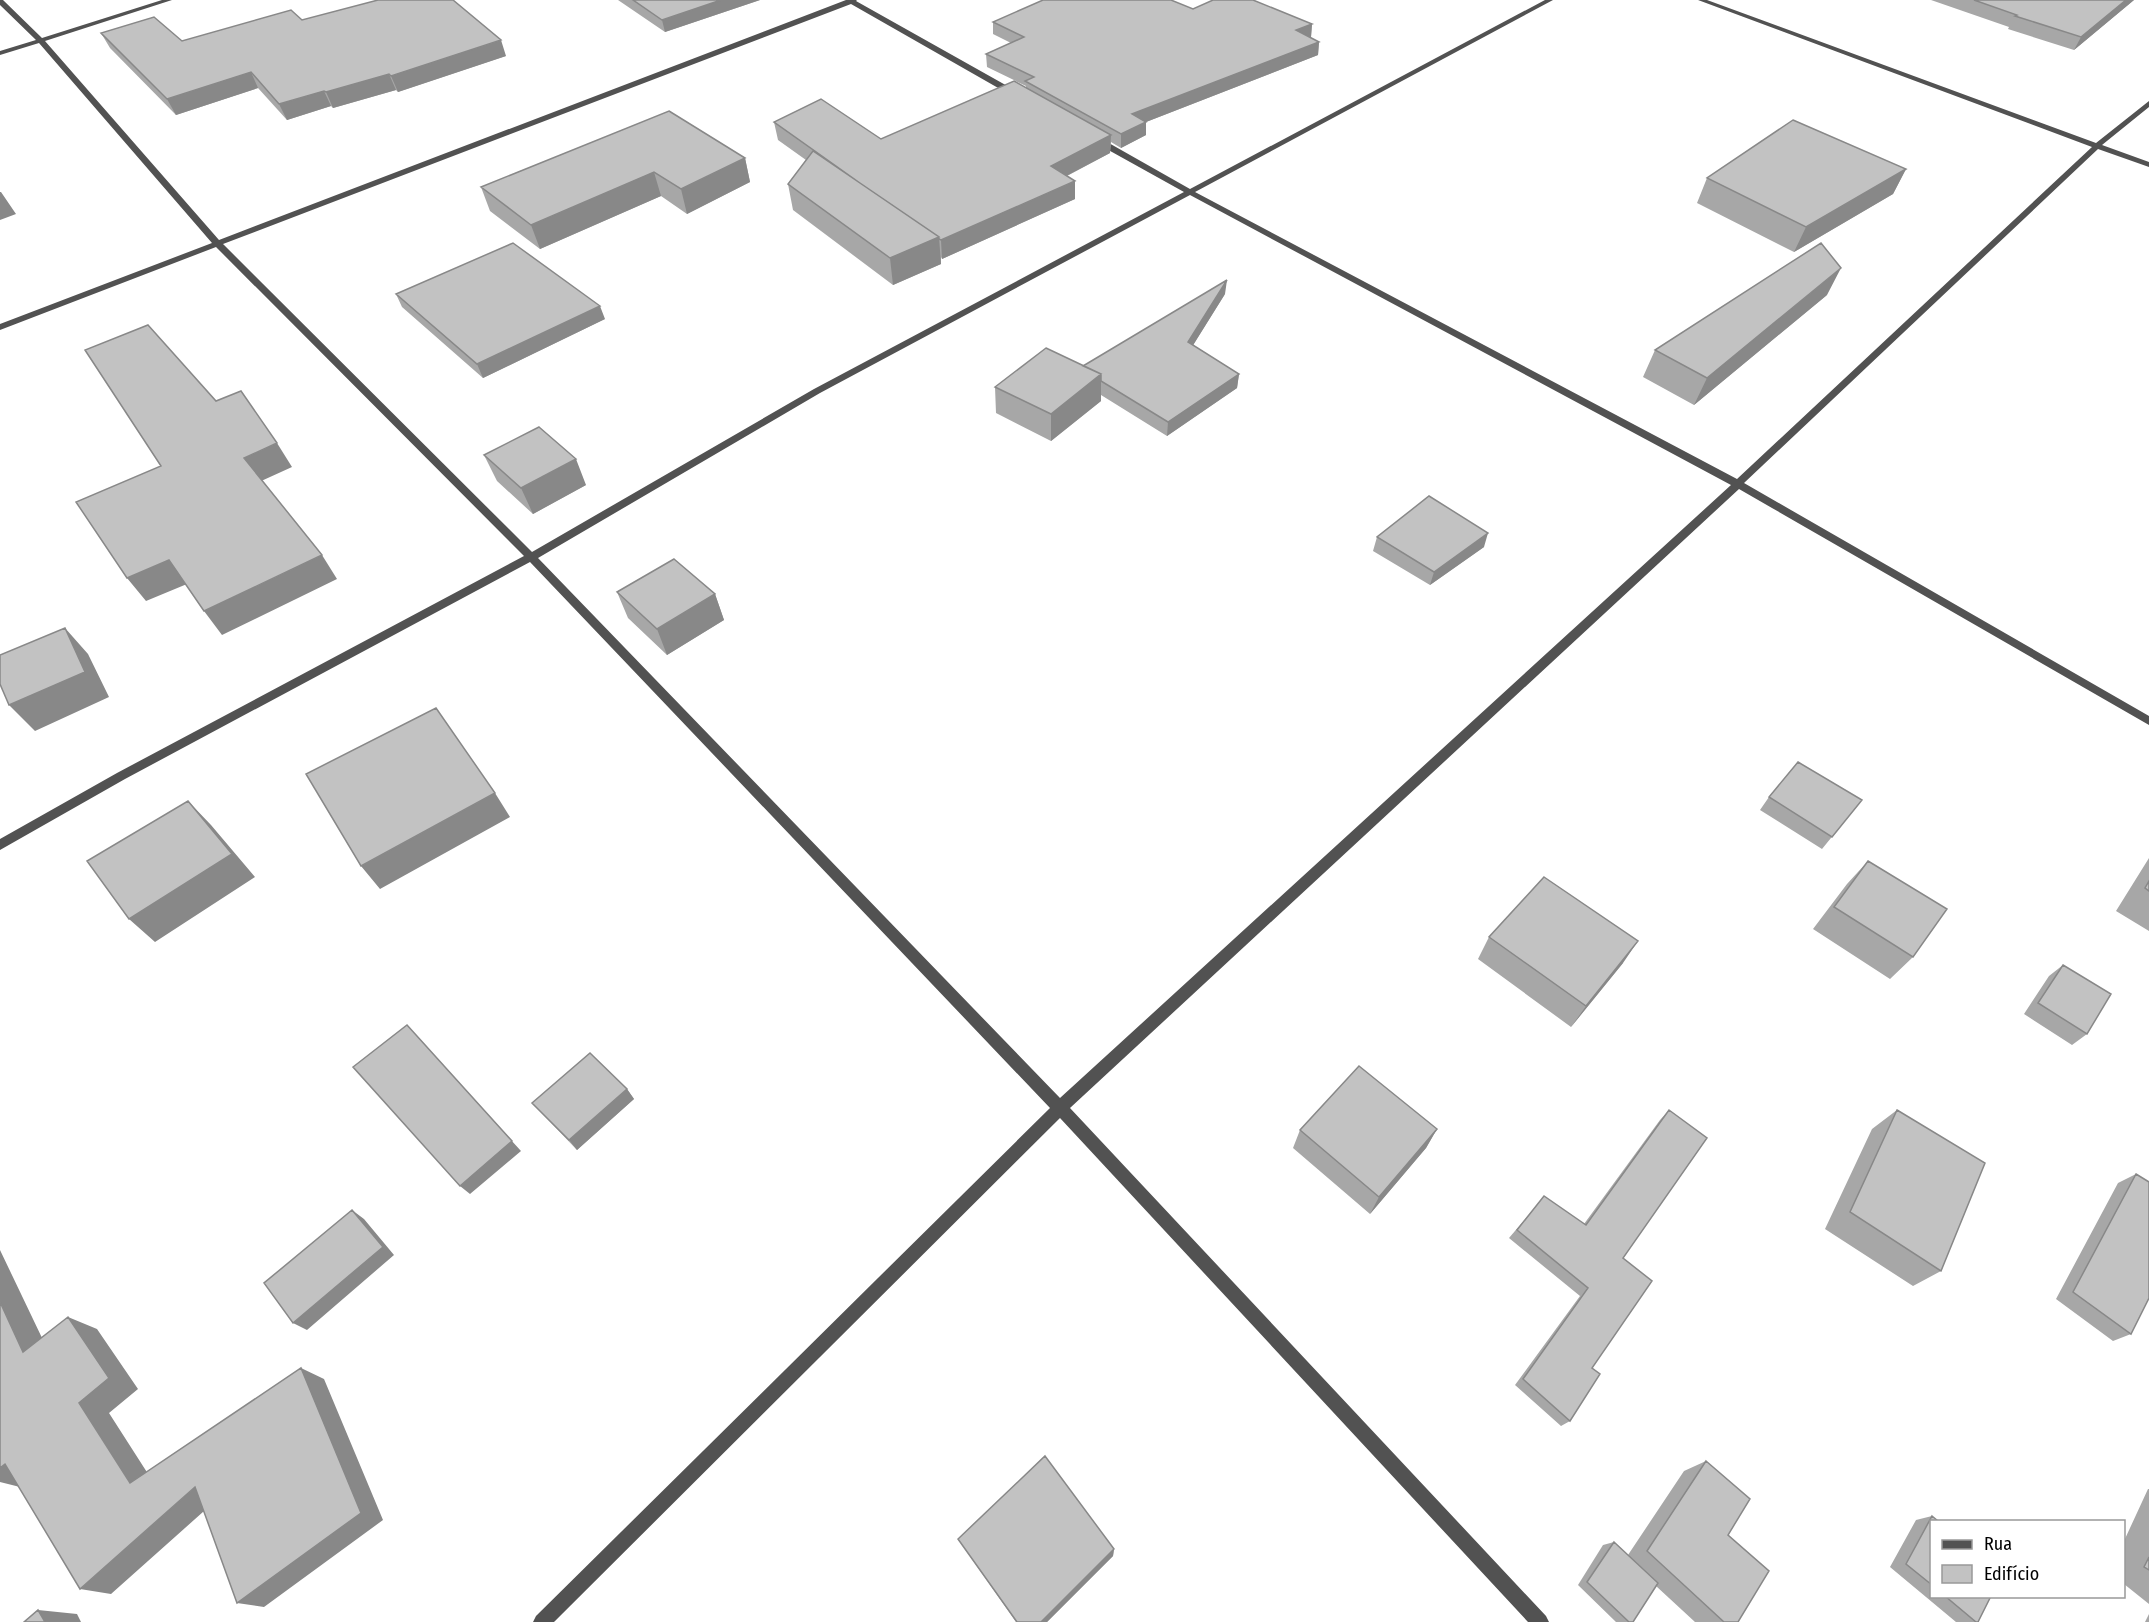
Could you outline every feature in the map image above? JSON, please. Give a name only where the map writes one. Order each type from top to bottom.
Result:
[{"type":"street","points":[[0,53],[169,0]]},
{"type":"street","points":[[0,327],[216,242],[851,0],[1025,99]]},
{"type":"street","points":[[0,845],[121,776],[531,556],[817,391],[1550,0]]},
{"type":"street","points":[[1701,0],[2149,165]]},
{"type":"street","points":[[0,1],[41,41],[216,242],[531,556],[1060,1108],[1540,1622]]},
{"type":"street","points":[[542,1622],[1060,1108],[1738,484],[2097,146],[2149,103]]},
{"type":"street","points":[[1087,134],[1189,192],[1738,484],[2149,721]]},
{"type":"building","points":[[378,0],[453,0],[501,40],[391,76],[389,74],[279,104],[251,72],[167,99],[101,33],[154,17],[182,41],[291,10],[302,20]]},
{"type":"building","points":[[633,0],[721,0],[662,20]]},
{"type":"building","points":[[1043,0],[1171,0],[1193,9],[1213,0],[1253,0],[1312,24],[1296,30],[1319,42],[1132,114],[1146,122],[1121,134],[1025,81],[1034,77],[986,54],[1024,37],[993,22]]},
{"type":"building","points":[[1974,0],[2126,0],[2081,37]]},
{"type":"building","points":[[1014,81],[1111,135],[1051,166],[1075,181],[941,240],[774,122],[821,99],[881,139]]},
{"type":"building","points":[[669,111],[745,158],[681,189],[654,172],[531,225],[481,187]]},
{"type":"building","points":[[1793,120],[1906,169],[1806,227],[1707,178]]},
{"type":"building","points":[[813,151],[939,237],[890,258],[788,184]]},
{"type":"building","points":[[513,243],[600,306],[477,364],[396,294]]},
{"type":"building","points":[[1821,243],[1841,268],[1707,378],[1655,350]]},
{"type":"building","points":[[1227,280],[1188,342],[1239,374],[1168,422],[1101,381],[1101,374],[1083,366]]},
{"type":"building","points":[[148,325],[216,401],[241,391],[277,443],[244,458],[322,555],[204,611],[169,560],[127,578],[76,502],[161,466],[85,350]]},
{"type":"building","points":[[1046,348],[1101,374],[1051,414],[995,387]]},
{"type":"building","points":[[539,427],[576,459],[521,488],[484,455]]},
{"type":"building","points":[[1429,496],[1488,533],[1434,572],[1377,537]]},
{"type":"building","points":[[674,559],[715,594],[657,629],[617,592]]},
{"type":"building","points":[[65,628],[85,672],[9,705],[0,684],[0,655]]},
{"type":"building","points":[[436,708],[495,793],[361,866],[306,774]]},
{"type":"building","points":[[1798,762],[1862,800],[1832,837],[1769,797]]},
{"type":"building","points":[[188,801],[232,854],[129,919],[87,861]]},
{"type":"building","points":[[1868,861],[1947,909],[1913,957],[1834,907]]},
{"type":"building","points":[[1544,877],[1638,941],[1586,1006],[1489,937]]},
{"type":"building","points":[[2063,965],[2111,994],[2087,1034],[2038,1003]]},
{"type":"building","points":[[407,1025],[512,1141],[460,1186],[353,1067]]},
{"type":"building","points":[[590,1053],[627,1089],[569,1140],[532,1103]]},
{"type":"building","points":[[1359,1066],[1437,1129],[1379,1197],[1300,1130]]},
{"type":"building","points":[[1669,1110],[1707,1138],[1623,1258],[1652,1281],[1592,1368],[1600,1374],[1570,1421],[1523,1379],[1588,1288],[1517,1230],[1544,1196],[1586,1225]]},
{"type":"building","points":[[1897,1110],[1985,1163],[1941,1271],[1850,1212]]},
{"type":"building","points":[[2136,1174],[2149,1182],[2149,1298],[2131,1334],[2073,1292]]},
{"type":"building","points":[[352,1210],[383,1247],[293,1323],[264,1283]]},
{"type":"building","points":[[0,1302],[23,1352],[68,1317],[109,1378],[79,1403],[130,1483],[301,1368],[361,1513],[237,1603],[195,1487],[80,1589],[5,1464],[0,1468]]},
{"type":"building","points":[[1045,1456],[1114,1549],[1041,1622],[1017,1622],[958,1539]]},
{"type":"building","points":[[1706,1461],[1750,1499],[1728,1535],[1769,1571],[1738,1622],[1724,1622],[1647,1551]]},
{"type":"building","points":[[1932,1516],[1937,1520],[1930,1520],[1930,1583],[1906,1564]]},
{"type":"building","points":[[1614,1542],[1658,1583],[1633,1622],[1629,1622],[1587,1582]]},
{"type":"building","points":[[2149,1557],[2149,1570],[2144,1567]]},
{"type":"building","points":[[1947,1598],[1990,1598],[1976,1622]]},
{"type":"building","points":[[38,1610],[45,1622],[24,1622]]}]
